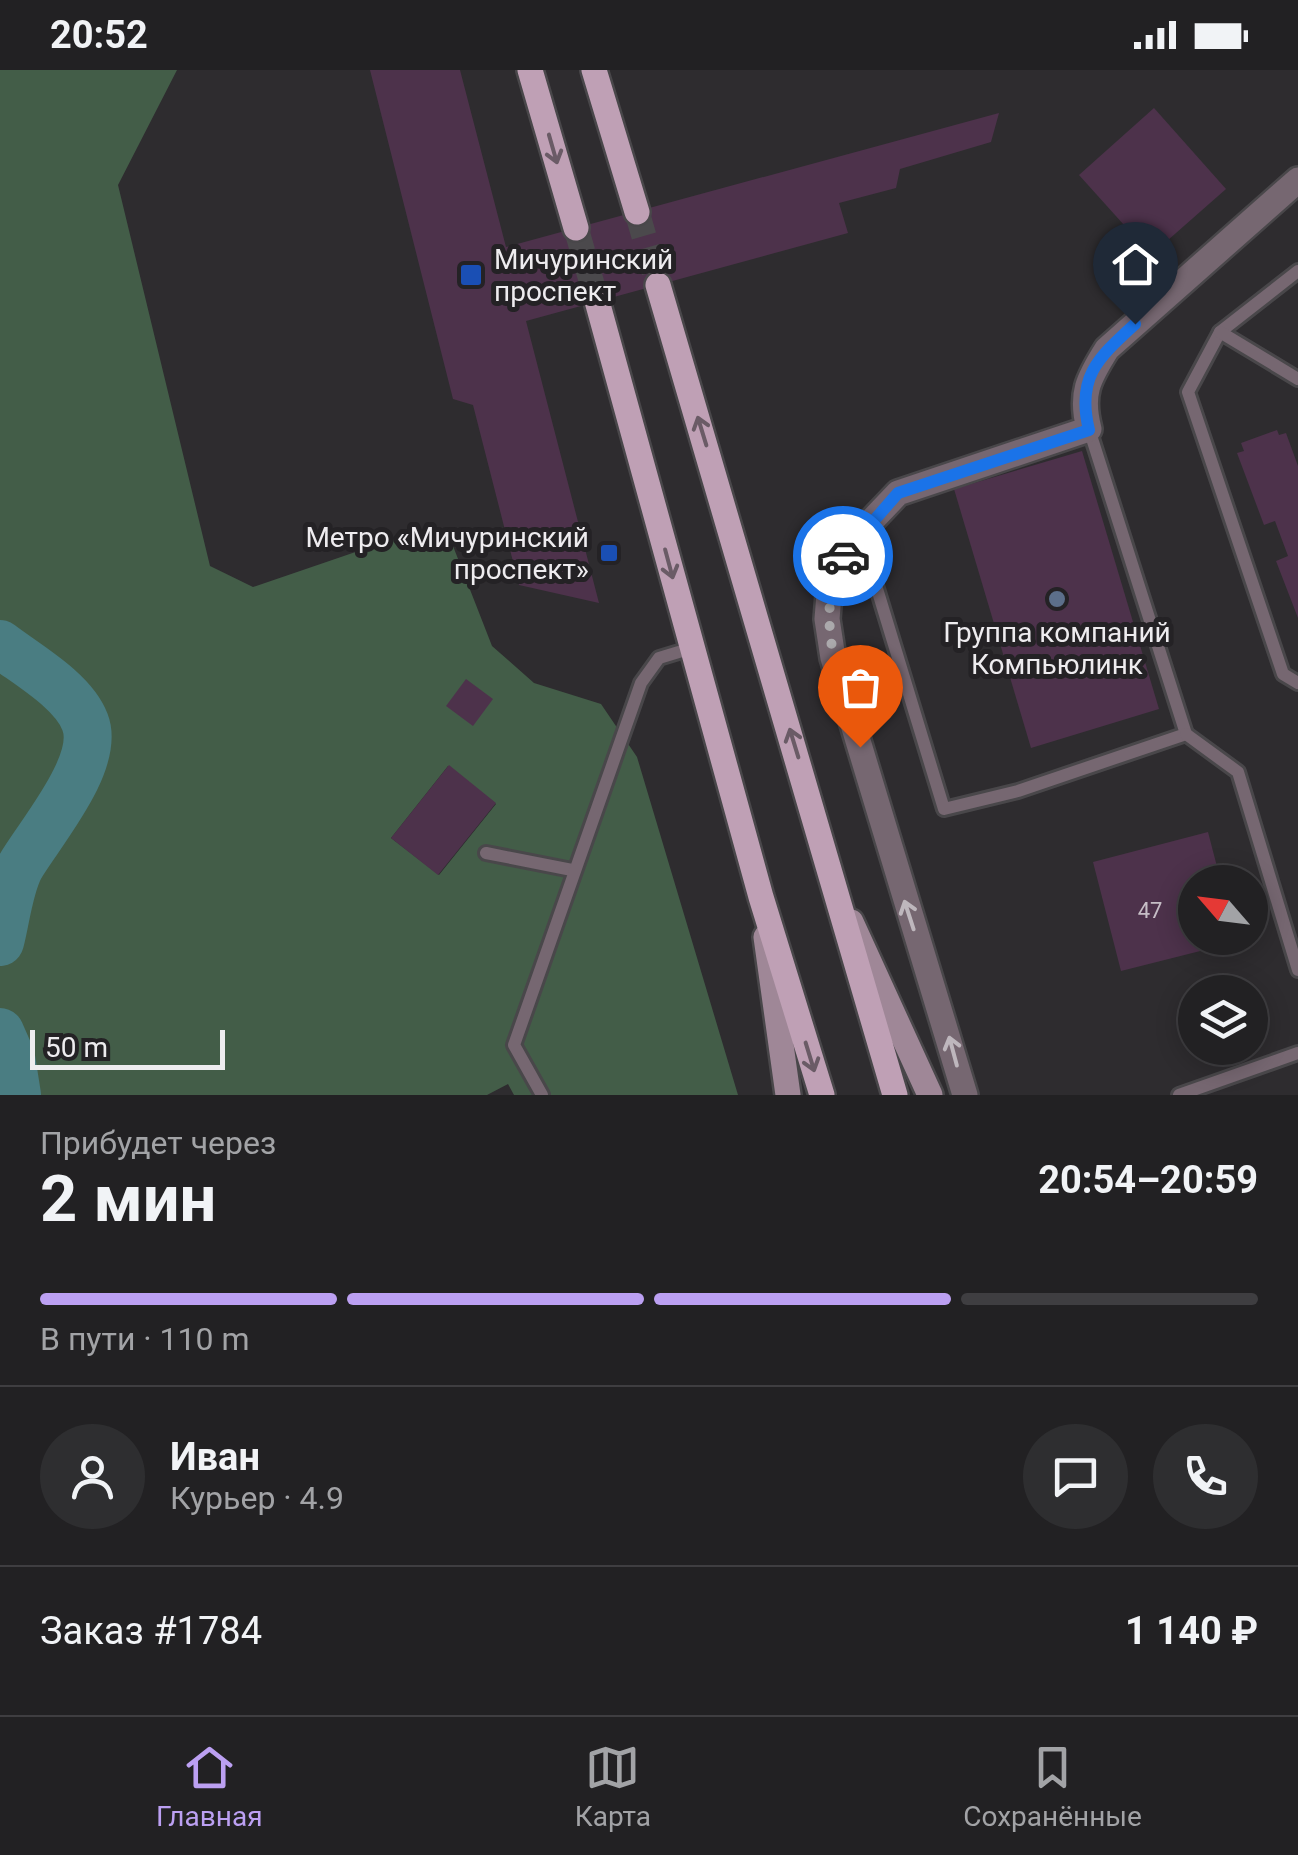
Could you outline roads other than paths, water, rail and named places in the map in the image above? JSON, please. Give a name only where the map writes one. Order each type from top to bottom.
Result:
[{"type":"main road","points":[[530,70],[576,228]]},
{"type":"main road","points":[[594,70],[636,212]]},
{"type":"main road","points":[[658,284],[842,903],[894,1095]]},
{"type":"main road","points":[[598,301],[761,898],[822,1095]]},
{"type":"main road","points":[[761,898],[788,1095]]},
{"type":"main road","points":[[842,903],[895,1010],[930,1095]]},
{"type":"street","points":[[965,1095],[833,658],[828,619],[830,582],[860,533],[898,493],[1089,430],[1082,402],[1086,382],[1107,350],[1298,180]]},
{"type":"lane","points":[[1298,270],[1220,332],[1188,392],[1283,674],[1298,683]]},
{"type":"lane","points":[[1220,332],[1298,379]]},
{"type":"lane","points":[[1089,430],[1186,734],[1238,772],[1298,970]]},
{"type":"lane","points":[[860,533],[944,810],[1018,791],[1186,734]]},
{"type":"lane","points":[[542,1095],[514,1045],[572,870],[641,683],[659,658],[692,648]]},
{"type":"lane","points":[[486,854],[572,870]]},
{"type":"lane","points":[[1179,1095],[1298,1054]]},
{"type":"waterway","points":[[0,644],[70,699],[85,722],[88,739],[77,777],[16,875],[0,942]]},
{"type":"waterway","points":[[0,1032],[11,1057],[17,1095]]},
{"type":"tunnel","points":[[637,212],[658,285]]},
{"type":"tunnel","points":[[576,228],[597,301]]},
{"type":"place","name":"Мичуринский проспект","points":[[471,275]]},
{"type":"place","name":"Метро «Мичуринский проспект»","points":[[609,553]]},
{"type":"place","name":"Группа компаний Компьюлинк","points":[[1057,599]]}]
